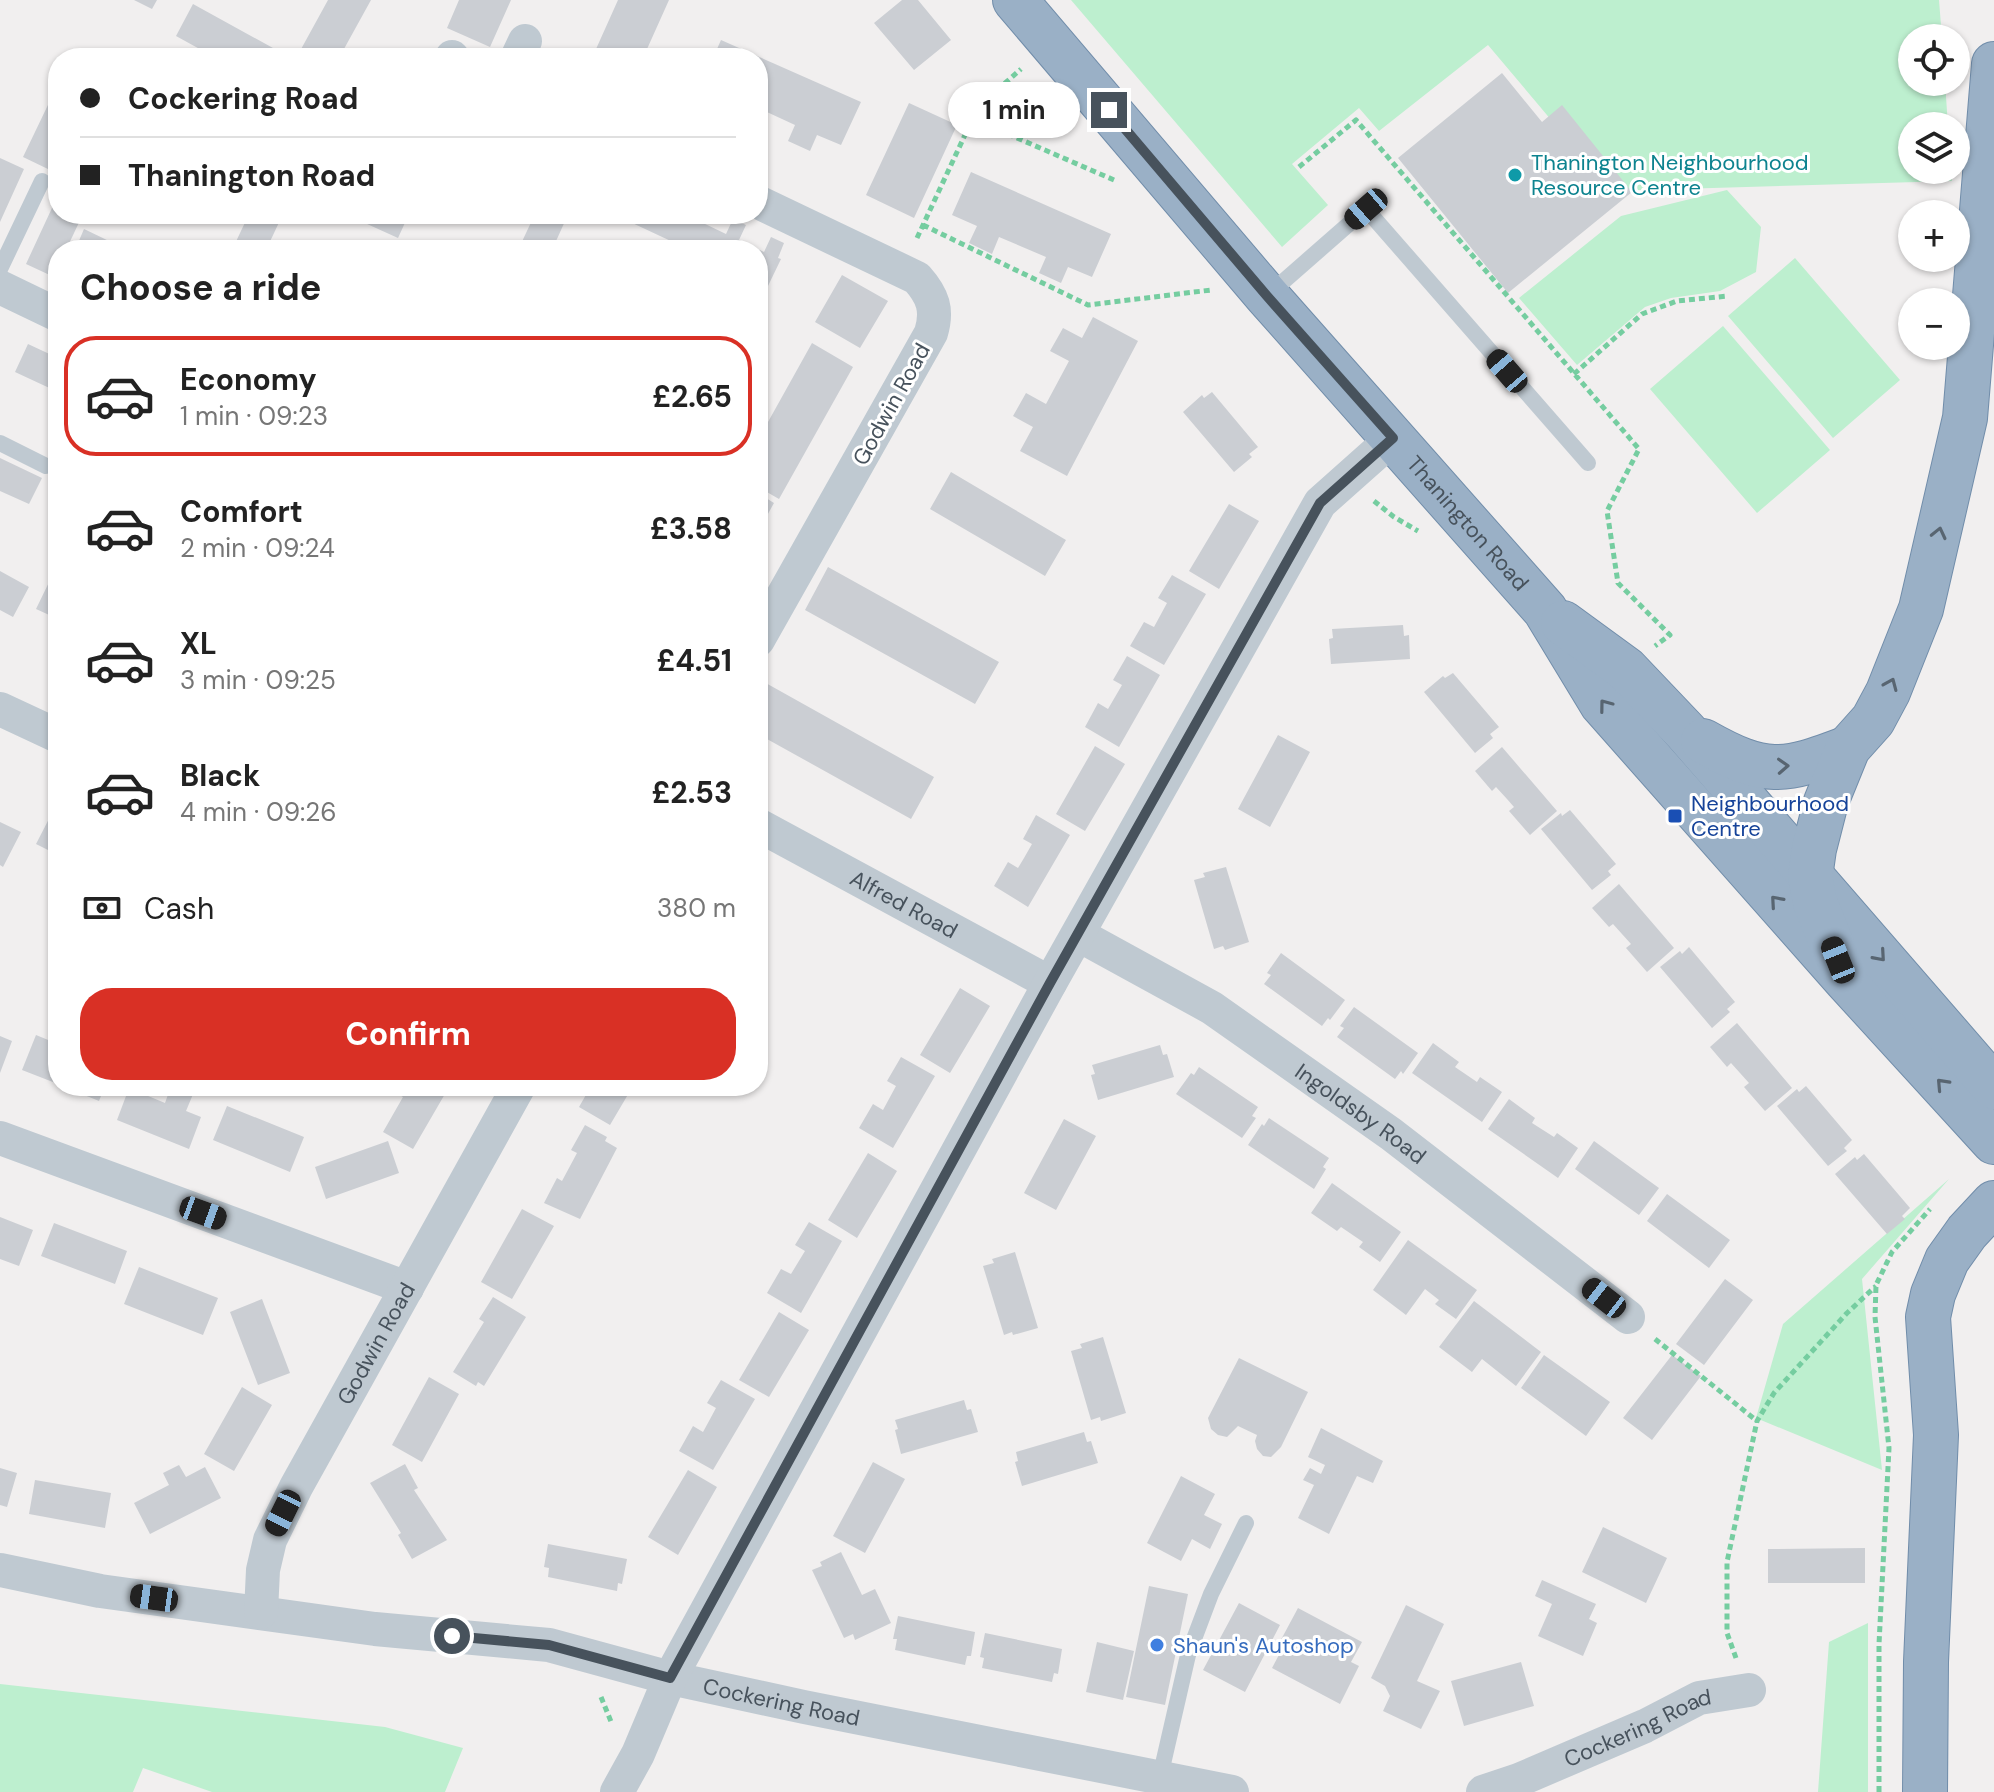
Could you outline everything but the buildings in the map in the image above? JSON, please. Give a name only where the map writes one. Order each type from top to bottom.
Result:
[{"type":"highway","name":"Thanington Road","points":[[1015,0],[1267,296],[1545,610],[1602,704],[1994,1142]]},
{"type":"highway","points":[[1846,980],[1815,902],[1810,877],[1818,827],[1848,748],[1873,720],[1888,692],[1921,609],[1965,418],[1994,64]]},
{"type":"highway","name":"Thanington Road","points":[[1545,610],[1626,669],[1685,731],[1994,1087]]},
{"type":"highway","points":[[1685,731],[1738,761],[1760,766],[1808,763],[1848,748]]},
{"type":"highway","points":[[1925,1792],[1926,1647],[1936,1435],[1928,1317],[1933,1294],[1947,1260],[1994,1203]]},
{"type":"street","name":"Godwin Road","points":[[768,207],[917,278],[932,297],[935,311],[931,333],[768,622]]},
{"type":"street","points":[[2,288],[48,310]]},
{"type":"street","points":[[617,1792],[638,1754],[670,1678],[1050,983],[1320,503],[1393,438]]},
{"type":"street","points":[[0,709],[48,731]]},
{"type":"street","name":"Alfred Road","points":[[768,830],[1050,983]]},
{"type":"street","name":"Ingoldsby Road","points":[[1079,935],[1212,1008],[1391,1134],[1628,1317]]},
{"type":"street","name":"Godwin Road","points":[[261,1612],[263,1570],[270,1540],[296,1487],[513,1096]]},
{"type":"street","points":[[0,1138],[407,1288]]},
{"type":"street","name":"Cockering Road","points":[[0,1570],[100,1591],[375,1629],[549,1645],[670,1678],[804,1707],[1232,1792]]},
{"type":"street","name":"Cockering Road","points":[[1483,1792],[1542,1781],[1699,1698],[1749,1690]]},
{"type":"lane","points":[[2,288],[42,181]]},
{"type":"lane","points":[[1267,296],[1366,209],[1588,463]]},
{"type":"lane","points":[[0,443],[46,466]]},
{"type":"lane","points":[[1160,1777],[1188,1655],[1211,1594],[1246,1523]]},
{"type":"path","points":[[903,270],[978,107],[1052,42]]},
{"type":"path","points":[[971,118],[1114,181]]},
{"type":"path","points":[[1299,167],[1356,120],[1498,285]]},
{"type":"path","points":[[923,225],[1088,305],[1216,289],[1207,278]]},
{"type":"path","points":[[1574,374],[1649,310],[1677,301],[1728,296]]},
{"type":"path","points":[[1749,1690],[1727,1633],[1727,1562],[1757,1421],[1774,1393],[1876,1285],[1892,1252],[1932,1207]]},
{"type":"path","points":[[1876,1285],[1875,1317],[1889,1448],[1879,1644],[1879,1792]]},
{"type":"path","points":[[1628,1317],[1757,1421]]},
{"type":"path","points":[[596,1687],[614,1736]]},
{"type":"green space","points":[[1071,0],[1939,0],[1941,24],[1898,24],[1898,96],[1946,96],[1947,112],[1898,112],[1898,183],[1611,191],[1488,45],[1379,131],[1359,108],[1292,164],[1328,205],[1282,247]]},
{"type":"green space","points":[[1727,190],[1761,227],[1756,272],[1720,291],[1671,298],[1645,307],[1577,365],[1519,298],[1621,216]]},
{"type":"green space","points":[[1795,258],[1900,380],[1833,438],[1728,316]]},
{"type":"green space","points":[[1723,326],[1830,450],[1757,513],[1650,389]]},
{"type":"green space","points":[[1949,1179],[1862,1279],[1882,1470],[1756,1418],[1783,1324]]},
{"type":"green space","points":[[1868,1623],[1868,1792],[1818,1792],[1829,1642]]},
{"type":"green space","points":[[0,1684],[385,1727],[463,1748],[445,1792],[212,1792],[143,1768],[133,1792],[0,1792]]},
{"type":"place","name":"Thanington Neighbourhood Resource Centre","points":[[1515,175]]},
{"type":"place","name":"Neighbourhood Centre","points":[[1675,816]]},
{"type":"place","name":"Shaun's Autoshop","points":[[1157,1645]]},
{"type":"route","points":[[452,1636],[549,1645],[670,1678],[1050,983],[1320,503],[1393,438],[1109,110]]}]
